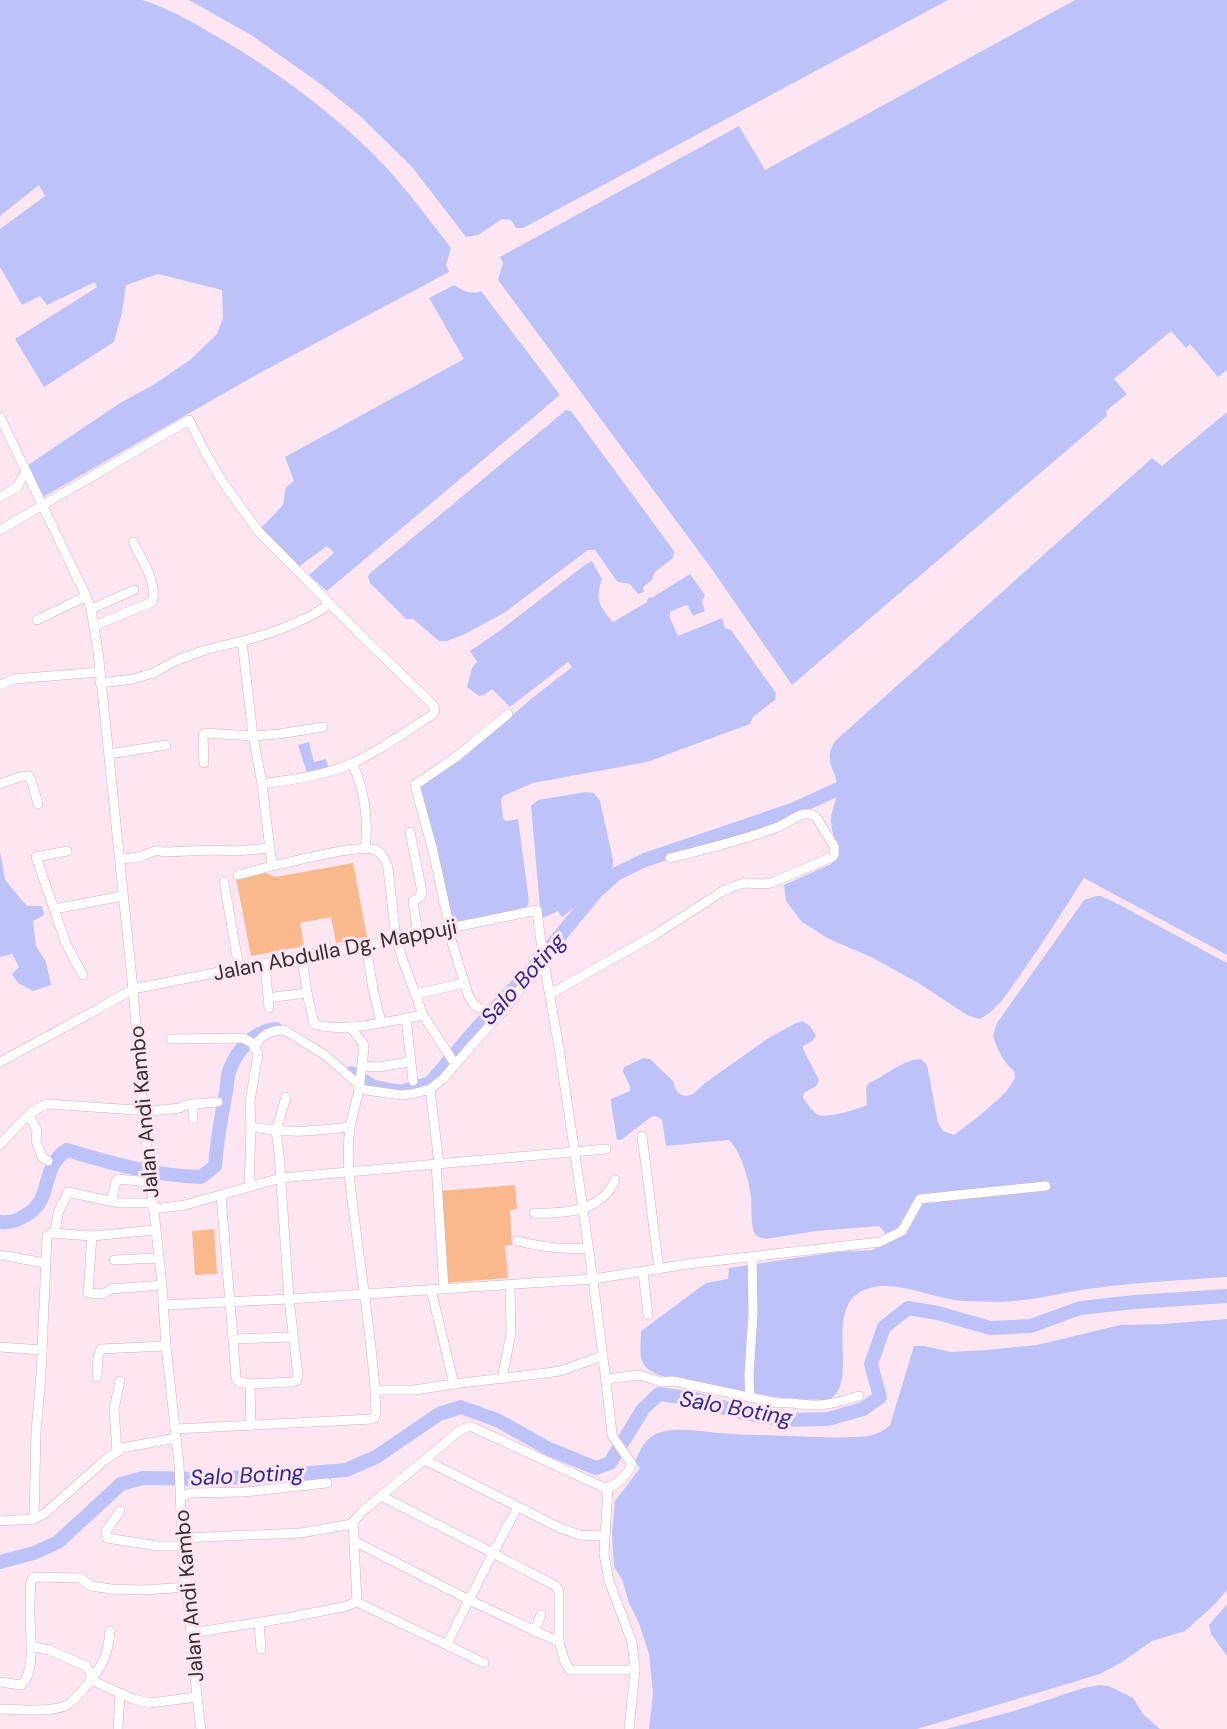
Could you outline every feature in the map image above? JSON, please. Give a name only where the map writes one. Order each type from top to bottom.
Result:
[{"type":"street","name":"Jalan Andi Kambo","points":[[0,417],[86,596],[94,626],[120,860],[164,1305],[201,1729]]},
{"type":"street","points":[[0,530],[189,420],[224,484],[253,524],[275,549],[433,705],[435,711],[370,754],[352,763],[318,775],[262,784]]},
{"type":"street","points":[[0,497],[17,487],[27,473]]},
{"type":"street","points":[[94,626],[152,602],[154,599],[152,581],[133,542]]},
{"type":"street","points":[[91,609],[134,590]]},
{"type":"street","points":[[37,620],[86,596]]},
{"type":"street","points":[[100,683],[133,679],[153,673],[180,658],[270,634],[330,604]]},
{"type":"street","points":[[242,641],[272,866]]},
{"type":"street","points":[[0,685],[14,680],[100,672]]},
{"type":"street","points":[[479,1008],[471,1000],[464,983],[415,785],[456,757],[508,714]]},
{"type":"street","points":[[204,763],[203,736],[205,734],[254,736],[323,728]]},
{"type":"street","points":[[109,754],[166,746]]},
{"type":"street","points":[[352,763],[359,782],[367,826],[365,848]]},
{"type":"street","points":[[0,784],[28,776],[31,779],[38,804]]},
{"type":"street","points":[[550,994],[653,936],[732,886],[747,883],[771,883],[831,857],[835,851],[813,814],[806,814],[763,833],[670,858]]},
{"type":"street","points":[[410,832],[422,892],[420,897],[413,901],[418,935]]},
{"type":"street","points":[[120,860],[158,850],[164,852],[236,851],[270,848]]},
{"type":"street","points":[[238,875],[356,848],[374,849],[380,853],[385,858],[388,868],[396,939],[423,1015],[453,1060]]},
{"type":"street","points":[[67,851],[36,857],[66,944],[83,975]]},
{"type":"street","points":[[224,882],[239,968]]},
{"type":"street","points":[[54,909],[123,896]]},
{"type":"street","name":"Jalan Abdulla Dg. Mappuji","points":[[0,1062],[133,989],[366,946],[537,910],[545,965]]},
{"type":"street","points":[[366,946],[372,989],[381,1022]]},
{"type":"street","points":[[302,958],[314,1024],[332,1028],[350,1027],[423,1015]]},
{"type":"street","points":[[265,964],[269,1008]]},
{"type":"street","points":[[545,965],[593,1279],[613,1437],[632,1464],[629,1470],[608,1488]]},
{"type":"street","points":[[171,1039],[257,1043],[267,1033],[287,1031],[325,1055],[359,1085],[401,1095],[412,1094],[430,1089],[443,1079],[453,1060],[503,1011],[527,981],[545,965]]},
{"type":"street","points":[[416,994],[464,983]]},
{"type":"street","points":[[274,997],[307,993]]},
{"type":"street","points":[[406,1018],[413,1081]]},
{"type":"street","points":[[0,1521],[34,1519],[92,1471],[126,1447],[176,1433],[251,1425],[372,1419],[375,1415],[375,1390],[349,1173],[348,1143],[364,1045],[350,1027]]},
{"type":"street","points":[[249,1186],[251,1089],[258,1054],[250,1043]]},
{"type":"street","points":[[361,1069],[410,1062]]},
{"type":"street","points":[[430,1089],[444,1289]]},
{"type":"street","points":[[221,1196],[236,1377],[239,1382],[250,1384],[285,1383],[297,1380],[276,1131],[286,1097]]},
{"type":"street","points":[[0,1145],[39,1107],[48,1104],[160,1111],[180,1108],[183,1105],[218,1102]]},
{"type":"street","points":[[193,1104],[193,1119]]},
{"type":"street","points":[[29,1116],[37,1130],[36,1140],[42,1157],[48,1161]]},
{"type":"street","points":[[251,1127],[276,1131],[309,1132],[350,1126]]},
{"type":"street","points":[[642,1136],[658,1269]]},
{"type":"street","points":[[56,1233],[58,1213],[68,1192],[126,1204],[185,1205],[281,1178],[606,1149]]},
{"type":"street","points":[[111,1202],[118,1179],[150,1177]]},
{"type":"street","points":[[534,1213],[582,1209],[607,1194],[615,1180]]},
{"type":"street","points":[[164,1305],[593,1279],[695,1263],[880,1242],[902,1231],[920,1199],[1046,1186]]},
{"type":"street","points":[[34,1519],[36,1432],[47,1236],[56,1233],[92,1236],[155,1230]]},
{"type":"street","points":[[92,1236],[89,1293],[103,1294],[111,1289],[162,1285]]},
{"type":"street","points":[[517,1241],[554,1248],[588,1248]]},
{"type":"street","points":[[0,1255],[45,1263]]},
{"type":"street","points":[[750,1398],[752,1257]]},
{"type":"street","points":[[114,1260],[159,1258]]},
{"type":"street","points":[[642,1272],[648,1315]]},
{"type":"street","points":[[502,1379],[511,1333],[510,1285]]},
{"type":"street","points":[[431,1290],[454,1384]]},
{"type":"street","points":[[233,1339],[293,1338]]},
{"type":"street","points":[[97,1377],[98,1357],[101,1349],[166,1346]]},
{"type":"street","points":[[0,1347],[42,1350]]},
{"type":"street","points":[[375,1390],[414,1390],[560,1371],[602,1356]]},
{"type":"street","points":[[605,1379],[640,1375],[662,1382],[673,1381],[777,1403],[793,1402],[816,1405],[859,1396]]},
{"type":"street","points":[[117,1452],[114,1409],[120,1381]]},
{"type":"street","points":[[250,1384],[251,1425]]},
{"type":"street","points":[[120,1511],[106,1531],[106,1538],[158,1546],[300,1533],[352,1524],[364,1510],[467,1427],[472,1427],[608,1488]]},
{"type":"street","points":[[425,1460],[517,1508],[570,1532],[580,1535],[604,1536]]},
{"type":"street","points":[[181,1494],[244,1492],[327,1484]]},
{"type":"street","points":[[608,1488],[604,1554],[609,1581],[632,1642],[635,1670],[629,1729]]},
{"type":"street","points":[[381,1496],[556,1586],[559,1592],[559,1642],[570,1670],[635,1670]]},
{"type":"street","points":[[447,1644],[517,1508]]},
{"type":"street","points":[[352,1524],[357,1602]]},
{"type":"street","points":[[354,1541],[469,1600],[559,1642]]},
{"type":"street","points":[[0,1682],[21,1685],[27,1679],[31,1646],[31,1581],[33,1577],[80,1578],[91,1586],[105,1588],[143,1590],[188,1587]]},
{"type":"street","points":[[192,1633],[259,1623],[357,1602],[484,1663]]},
{"type":"street","points":[[534,1632],[541,1615]]},
{"type":"street","points":[[259,1623],[261,1648]]},
{"type":"street","points":[[0,1709],[33,1710],[66,1706],[105,1661],[110,1630]]},
{"type":"street","points":[[31,1646],[49,1650],[86,1666],[91,1675],[90,1680]]},
{"type":"street","points":[[90,1680],[133,1699],[150,1703],[197,1697]]},
{"type":"street","points":[[118,1729],[120,1694]]},
{"type":"shaded area","points":[[353,863],[367,937],[336,943],[331,917],[300,923],[304,946],[251,956],[236,878],[265,873],[276,877]]},
{"type":"shaded area","points":[[515,1185],[517,1209],[510,1210],[512,1245],[505,1246],[508,1278],[445,1283],[439,1191]]},
{"type":"shaded area","points":[[214,1229],[217,1274],[195,1275],[192,1231]]},
{"type":"water","points":[[0,0],[142,0],[180,16],[235,47],[314,102],[378,159],[451,248],[446,265],[449,272],[256,375],[43,497],[28,465],[120,403],[153,385],[190,360],[217,334],[223,318],[222,290],[158,274],[126,285],[122,313],[114,342],[44,387],[15,339],[97,287],[95,282],[47,305],[40,296],[22,305],[0,267],[0,229],[45,196],[39,185],[0,216]]},
{"type":"water","points":[[189,0],[948,0],[523,228],[516,228],[511,220],[502,219],[478,235],[466,237],[412,167],[360,116],[319,83],[251,35]]},
{"type":"water","points":[[1075,0],[1227,0],[1227,370],[1218,377],[1190,344],[1186,348],[1171,331],[1114,379],[1127,394],[1106,411],[1107,416],[792,685],[711,568],[498,280],[503,263],[500,257],[739,126],[765,170]]},
{"type":"water","points":[[454,285],[467,292],[481,291],[560,395],[327,591],[309,575],[334,553],[327,546],[298,567],[259,530],[283,505],[286,487],[294,481],[285,457],[464,359],[429,298]]},
{"type":"water","points":[[566,410],[571,411],[674,551],[673,558],[655,572],[652,580],[643,587],[644,592],[638,594],[630,584],[616,580],[595,550],[588,550],[504,613],[465,634],[447,641],[439,641],[413,619],[406,619],[370,583],[369,574]]},
{"type":"water","points":[[1227,412],[1227,955],[1084,878],[1009,991],[993,1010],[980,1019],[967,1015],[920,984],[871,957],[829,939],[802,922],[786,901],[784,885],[831,864],[836,854],[831,819],[837,795],[837,784],[830,761],[831,749],[835,741],[1152,458],[1162,466]]},
{"type":"water","points":[[592,561],[602,579],[599,592],[600,602],[604,612],[613,622],[647,602],[648,598],[690,574],[705,595],[702,601],[705,611],[693,616],[686,605],[670,612],[670,618],[678,636],[722,618],[725,628],[731,630],[776,693],[775,700],[753,717],[750,724],[647,762],[533,783],[503,796],[501,801],[503,818],[506,821],[518,819],[529,901],[527,907],[464,922],[453,921],[419,787],[468,753],[572,667],[568,662],[510,707],[492,689],[479,696],[467,687],[472,668],[477,662],[470,651]]},
{"type":"water","points":[[309,742],[314,762],[326,759],[328,767],[308,776],[298,745]]},
{"type":"water","points":[[586,792],[594,793],[600,801],[613,866],[590,893],[562,917],[558,911],[541,919],[531,806],[538,800]]},
{"type":"water","points":[[0,852],[5,880],[27,906],[42,906],[44,915],[33,921],[36,946],[46,962],[51,985],[33,991],[18,983],[12,974],[19,967],[12,954],[0,957]]},
{"type":"water","points":[[1096,896],[1120,905],[1227,963],[1227,1277],[1085,1289],[1035,1299],[1002,1302],[952,1300],[899,1287],[873,1287],[862,1291],[850,1301],[843,1331],[842,1380],[837,1392],[827,1400],[786,1399],[661,1376],[647,1368],[640,1353],[641,1331],[706,1283],[728,1279],[729,1268],[836,1252],[872,1250],[891,1240],[879,1226],[817,1231],[765,1239],[758,1237],[753,1228],[751,1197],[746,1175],[741,1159],[729,1140],[666,1146],[662,1120],[656,1116],[651,1117],[621,1140],[617,1140],[611,1099],[630,1091],[623,1072],[624,1067],[643,1058],[650,1059],[673,1081],[676,1090],[681,1095],[687,1096],[693,1094],[767,1039],[802,1021],[810,1026],[816,1036],[803,1046],[803,1049],[819,1080],[816,1086],[804,1093],[803,1098],[817,1114],[824,1116],[836,1114],[867,1105],[866,1087],[869,1083],[900,1065],[921,1059],[927,1065],[938,1123],[943,1131],[954,1135],[978,1117],[1011,1085],[1015,1078],[1014,1071],[1001,1055],[993,1035],[997,1023],[1084,900]]},
{"type":"water","points":[[1227,1319],[1227,1590],[1185,1631],[1152,1641],[1100,1674],[917,1729],[649,1729],[653,1694],[649,1654],[622,1579],[614,1567],[612,1533],[615,1501],[640,1468],[635,1461],[651,1437],[661,1432],[677,1430],[816,1437],[870,1436],[883,1431],[890,1425],[914,1346],[951,1352],[986,1350],[1037,1345],[1120,1325]]},
{"type":"water","points":[[1227,1604],[1227,1656],[1211,1634],[1209,1625]]},
{"type":"water","points":[[1109,1686],[1133,1698],[1144,1715],[1160,1729],[946,1729],[1014,1711],[1083,1688]]},
{"type":"waterway","name":"Salo Boting","points":[[351,1073],[374,1087],[401,1092],[430,1083],[534,967],[597,891],[616,874],[645,860],[792,810],[838,789]]},
{"type":"waterway","name":"Salo Boting","points":[[0,1222],[16,1220],[35,1209],[44,1193],[53,1166],[58,1157],[67,1150],[150,1171],[201,1177],[215,1166],[229,1072],[233,1062],[242,1048],[254,1037],[276,1029]]},
{"type":"waterway","name":"Salo Boting","points":[[0,1562],[34,1553],[58,1542],[121,1484],[143,1478],[200,1479],[346,1470],[376,1457],[439,1414],[461,1407],[497,1420],[549,1449],[596,1468],[610,1463],[643,1409],[659,1394],[695,1399],[735,1411],[783,1420],[828,1419],[863,1409],[880,1397],[871,1364],[884,1327],[908,1308],[938,1313],[990,1328],[1031,1326],[1080,1308],[1227,1296]]}]
